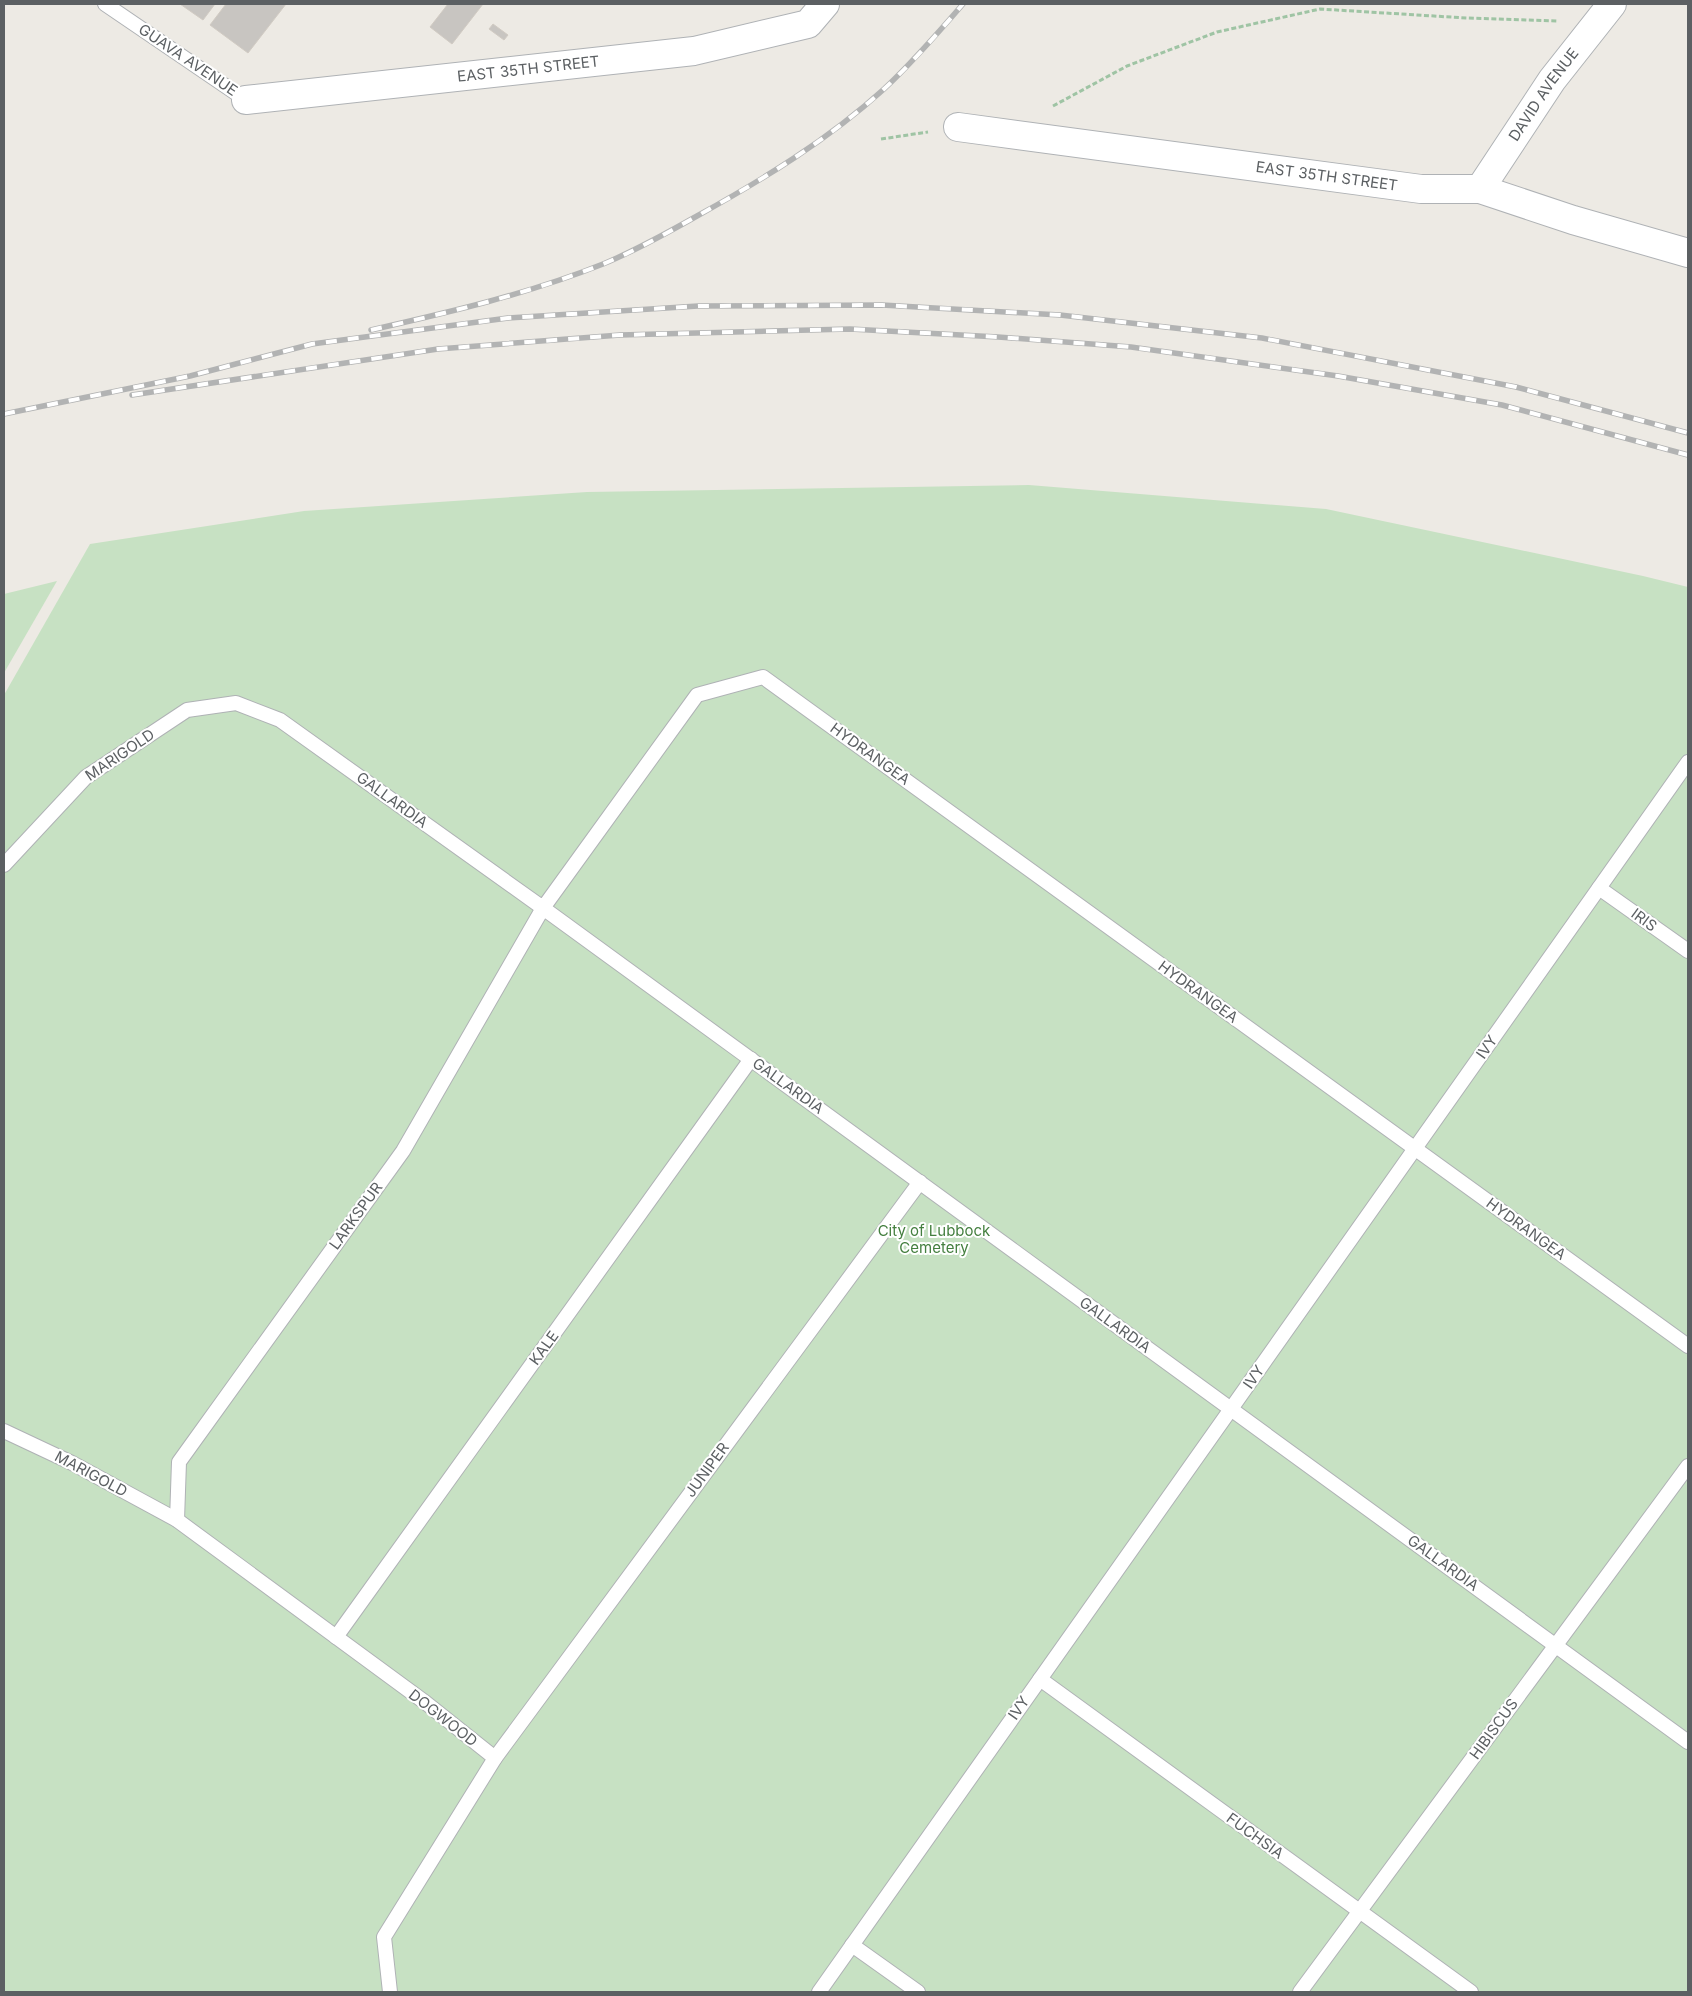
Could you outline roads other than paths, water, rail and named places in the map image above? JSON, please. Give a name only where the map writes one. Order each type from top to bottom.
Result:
[{"type":"street","name":"DAVID AVENUE","points":[[1480,189],[1552,80],[1605,13]]},
{"type":"street","name":"EAST 35TH STREET","points":[[246,100],[694,51],[817,14]]},
{"type":"street","name":"EAST 35TH STREET","points":[[958,127],[1421,189],[1480,189],[1573,220],[1688,253]]},
{"type":"lane","name":"GUAVA AVENUE","points":[[105,4],[246,100]]},
{"type":"lane","name":"HYDRANGEA","points":[[543,908],[697,696],[763,677],[1688,1346]]},
{"type":"lane","name":"GALLARDIA","points":[[236,703],[280,720],[543,908],[1688,1742]]},
{"type":"lane","name":"MARIGOLD","points":[[4,865],[86,777],[187,710],[236,703]]},
{"type":"lane","name":"IVY","points":[[819,1992],[1688,762]]},
{"type":"lane","name":"IRIS","points":[[1599,888],[1688,951]]},
{"type":"lane","name":"LARKSPUR","points":[[177,1520],[179,1462],[404,1151],[543,908]]},
{"type":"lane","name":"KALE","points":[[336,1637],[751,1059]]},
{"type":"lane","name":"JUNIPER","points":[[495,1758],[920,1182]]},
{"type":"lane","name":"MARIGOLD","points":[[4,1431],[72,1462],[177,1520]]},
{"type":"lane","name":"HIBISCUS","points":[[1300,1992],[1688,1466]]},
{"type":"lane","name":"DOGWOOD","points":[[177,1520],[426,1703],[495,1758]]},
{"type":"lane","name":"FUCHSIA","points":[[1040,1679],[1471,1992]]},
{"type":"lane","points":[[390,1992],[384,1937],[495,1758]]},
{"type":"lane","points":[[852,1945],[918,1992]]},
{"type":"railway","points":[[371,330],[459,309],[575,275],[639,248],[674,229],[794,158],[863,108],[925,48],[963,4]]},
{"type":"railway","points":[[4,414],[190,376],[312,344],[508,318],[698,306],[882,305],[1060,315],[1262,338],[1516,387],[1688,433]]},
{"type":"railway","points":[[132,395],[438,349],[620,335],[850,329],[1131,347],[1338,376],[1502,405],[1688,455]]},
{"type":"park label","name":"City of Lubbock Cemetery","points":[[934,1240]]}]
